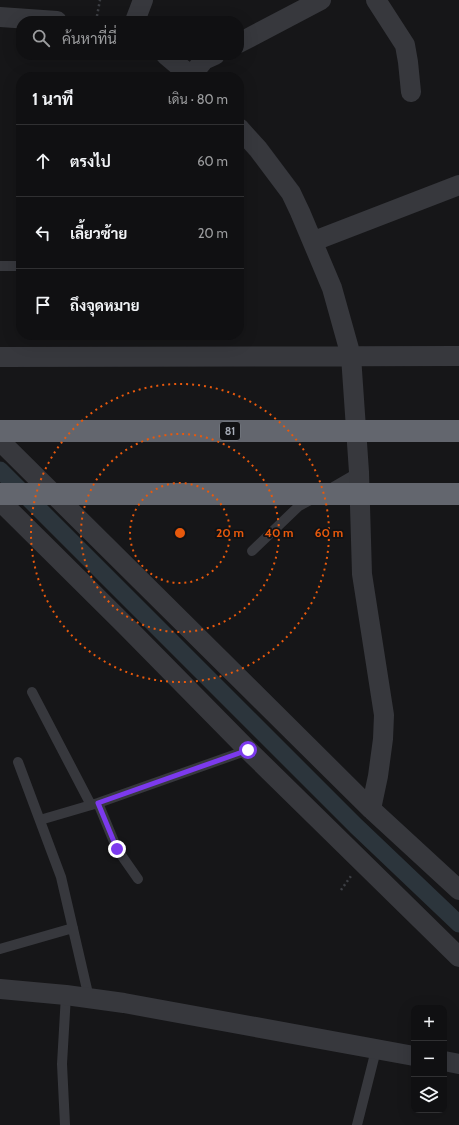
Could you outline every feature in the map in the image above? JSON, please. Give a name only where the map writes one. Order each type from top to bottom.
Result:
[{"type":"highway","name":"81","points":[[0,431],[459,431]]},
{"type":"highway","points":[[0,494],[459,494]]},
{"type":"street","points":[[137,16],[143,0]]},
{"type":"street","points":[[244,41],[321,0]]},
{"type":"street","points":[[376,0],[405,45],[411,92]]},
{"type":"street","points":[[0,17],[16,18]]},
{"type":"street","points":[[172,60],[186,72]]},
{"type":"street","points":[[194,72],[204,60]]},
{"type":"street","points":[[244,134],[258,149],[291,193],[314,241],[332,288],[351,356],[359,472],[362,574],[384,715],[383,739],[378,776],[371,809]]},
{"type":"street","points":[[314,241],[459,185]]},
{"type":"street","points":[[0,357],[459,356]]},
{"type":"street","points":[[0,441],[371,809],[459,890]]},
{"type":"street","points":[[0,501],[248,750],[459,956]]},
{"type":"street","points":[[0,988],[89,998],[411,1056]]},
{"type":"street","points":[[447,1062],[459,1064]]},
{"type":"lane","points":[[0,266],[16,266]]},
{"type":"lane","points":[[252,551],[299,506],[359,472]]},
{"type":"lane","points":[[32,692],[117,849],[138,879]]},
{"type":"lane","points":[[40,820],[94,804],[248,750]]},
{"type":"lane","points":[[18,762],[61,877],[89,998]]},
{"type":"lane","points":[[0,949],[73,928]]},
{"type":"lane","points":[[65,1125],[62,1064],[66,995]]},
{"type":"lane","points":[[357,1125],[376,1050]]},
{"type":"path","points":[[97,16],[100,0]]},
{"type":"waterway","points":[[0,470],[356,826],[459,924]]},
{"type":"route","points":[[117,849],[98,803],[248,750]]}]
